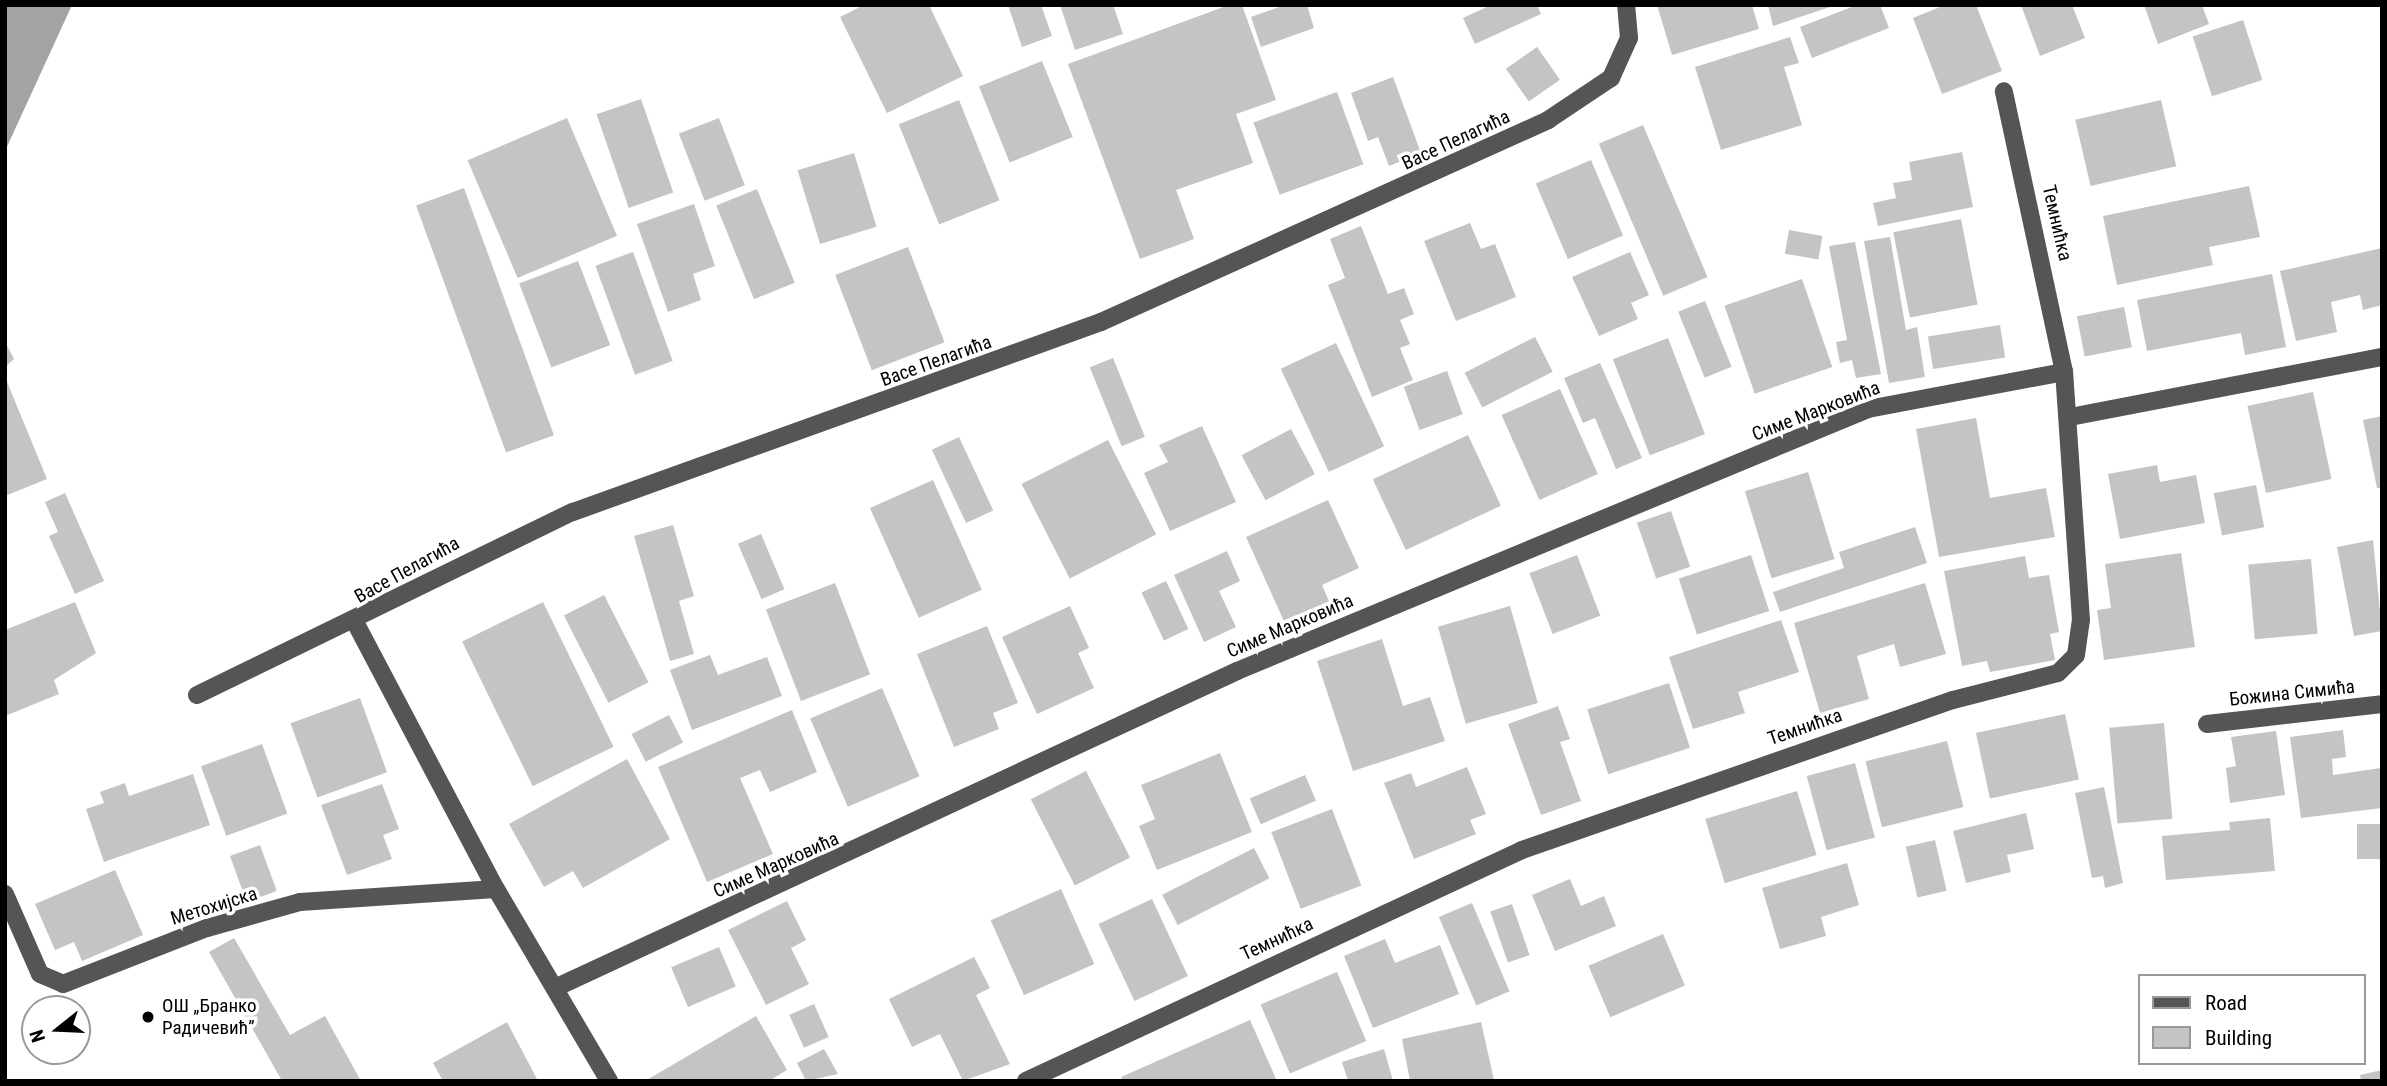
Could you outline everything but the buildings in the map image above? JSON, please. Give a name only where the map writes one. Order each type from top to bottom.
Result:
[{"type":"street","name":"Васе Пелагића","points":[[197,695],[355,622],[467,561],[573,512],[1101,322],[1548,120],[1611,78],[1629,38],[1626,5]]},
{"type":"street","name":"Темнићка","points":[[1026,1081],[1522,850],[1940,704],[2059,673],[2076,655],[2081,621],[2070,417],[2064,372],[2004,91]]},
{"type":"street","points":[[2070,417],[2382,357]]},
{"type":"street","name":"Симе Марковића","points":[[557,987],[1237,671],[1868,409],[2064,372]]},
{"type":"street","points":[[355,622],[496,889],[557,987],[609,1081]]},
{"type":"street","name":"Божина Симића","points":[[2207,724],[2382,704]]},
{"type":"street","name":"Метохијска","points":[[5,894],[40,974],[63,984],[207,928],[300,902],[496,889]]},
{"type":"shaded area","points":[[5,5],[72,5],[5,151]]},
{"type":"place","name":"ОШ „Бранко Радичевић”","points":[[148,1017]]}]
